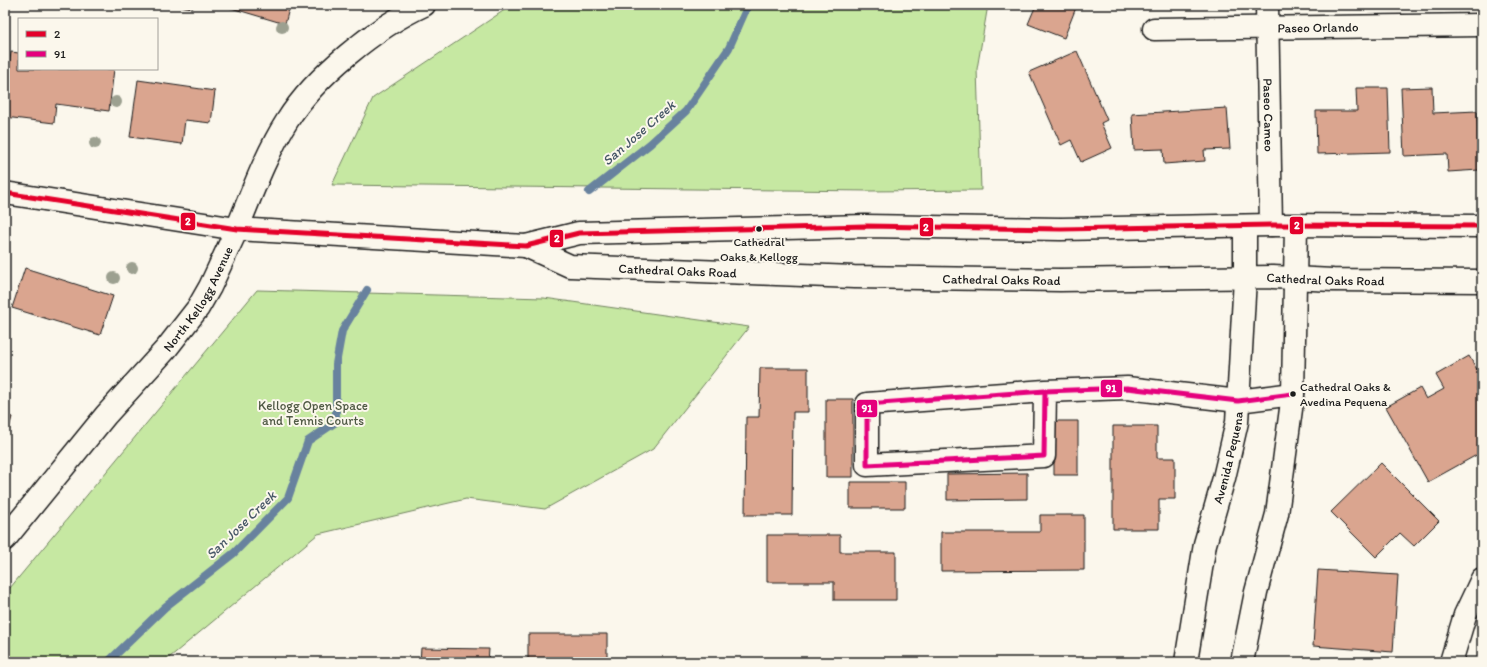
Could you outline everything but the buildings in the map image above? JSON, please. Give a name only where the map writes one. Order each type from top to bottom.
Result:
[{"type":"street","name":"Paseo Cameo","points":[[1267,5],[1266,28],[1271,225]]},
{"type":"street","name":"North Kellogg Avenue","points":[[5,540],[106,415],[166,349],[198,308],[210,287],[257,181],[286,122],[316,84],[365,42],[410,8]]},
{"type":"street","name":"Paseo Orlando","points":[[1154,29],[1482,25]]},
{"type":"street","name":"Cathedral Oaks Road","points":[[5,193],[237,229],[526,246],[579,233],[865,226],[1061,229],[1271,225],[1482,226]]},
{"type":"street","name":"Avenida Pequena","points":[[1186,662],[1205,544],[1224,478],[1237,422],[1245,226]]},
{"type":"street","points":[[1242,662],[1256,592],[1276,514],[1293,394],[1296,226]]},
{"type":"street","name":"Cathedral Oaks Road","points":[[526,246],[570,266],[854,277],[1060,280],[1296,278],[1482,282]]},
{"type":"street","points":[[1045,391],[1044,456],[868,465],[867,404],[1045,391],[1127,388],[1238,401],[1293,394]]},
{"type":"street","points":[[1451,662],[1465,615],[1482,579]]},
{"type":"green space","points":[[512,5],[988,5],[977,69],[981,190],[870,191],[332,185],[373,98]]},
{"type":"green space","name":"Kellogg Open Space and Tennis Courts","points":[[257,290],[544,298],[749,327],[653,449],[545,509],[466,499],[318,534],[164,662],[5,662],[5,594]]},
{"type":"waterway","name":"San Jose Creek","points":[[589,192],[650,144],[686,111],[729,48],[748,5]]},
{"type":"waterway","name":"San Jose Creek","points":[[108,662],[165,607],[234,553],[288,498],[308,441],[336,422],[336,364],[342,331],[367,290]]},
{"type":"transit line","name":"2","points":[[5,193],[237,229],[526,246],[579,233],[865,226],[1061,229],[1271,225],[1482,226]]},
{"type":"transit line","name":"91","points":[[1045,391],[867,404],[867,465],[1044,456],[1045,391],[1127,388],[1238,401],[1293,394]]},
{"type":"place","name":"Cathedral Oaks & Kellogg","points":[[759,229]]},
{"type":"place","name":"Cathedral Oaks & Avedina Pequena","points":[[1293,394]]}]
